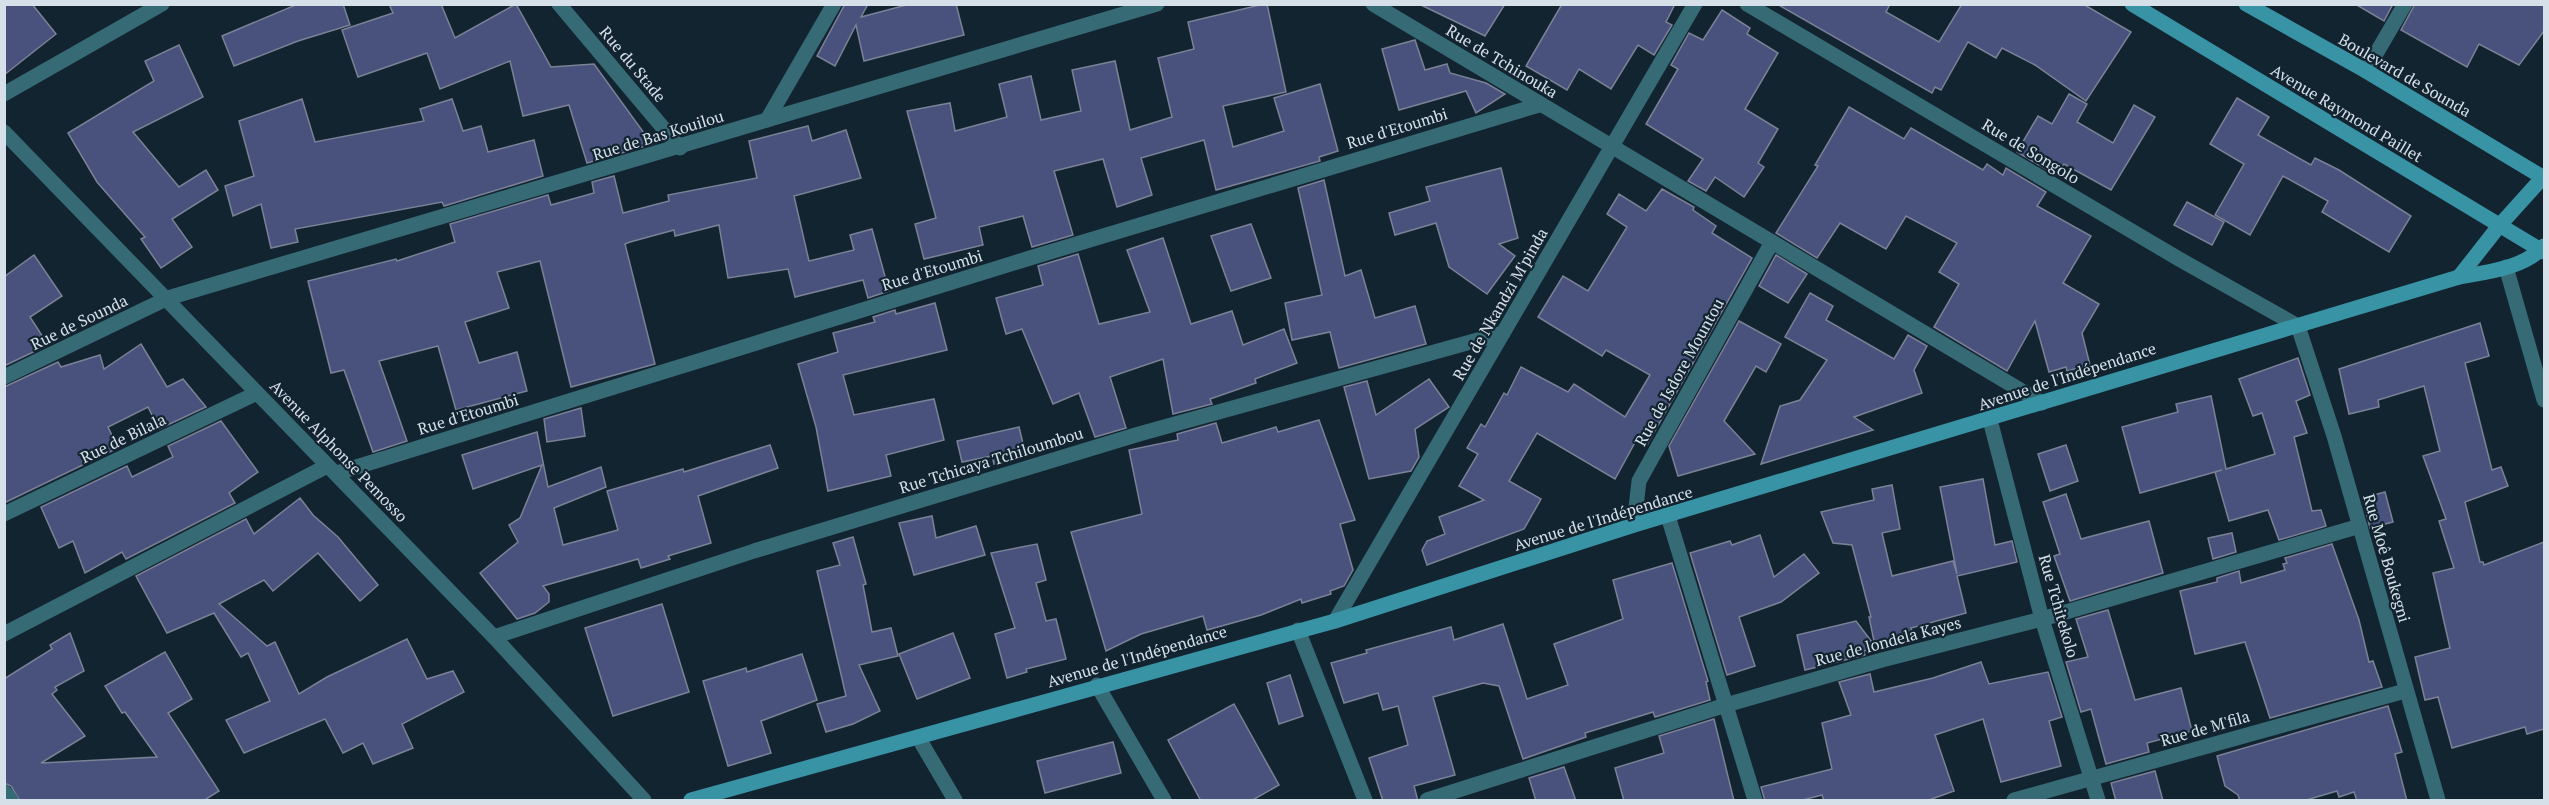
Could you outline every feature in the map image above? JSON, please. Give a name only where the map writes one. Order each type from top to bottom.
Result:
[{"type":"street","points":[[4,94],[162,4]]},
{"type":"street","name":"Rue du Stade","points":[[558,4],[680,148]]},
{"type":"street","points":[[767,120],[834,4]]},
{"type":"street","name":"Rue de Bas Kouilou","points":[[168,298],[680,148],[1157,4]]},
{"type":"street","name":"Rue de Tchinouka","points":[[1373,4],[2042,403]]},
{"type":"street","name":"Rue de Nkandzi M'pinda","points":[[1335,621],[1695,4]]},
{"type":"street","name":"Rue de Songolo","points":[[1748,4],[2179,259],[2298,326]]},
{"type":"street","name":"Avenue Raymond Paillet","points":[[2132,4],[2499,226],[2543,250]]},
{"type":"street","points":[[2366,71],[2405,4]]},
{"type":"street","name":"Boulevard de Sounda","points":[[2248,5],[2366,71],[2544,177]]},
{"type":"street","name":"Rue d'Etoumbi","points":[[4,634],[332,469],[1539,105]]},
{"type":"street","name":"Avenue Alphonse Pemosso","points":[[4,132],[168,298],[494,637],[644,801]]},
{"type":"street","points":[[2459,277],[2499,226],[2544,177]]},
{"type":"street","name":"Rue de Isdore Mountou","points":[[1634,525],[1639,481],[1772,242]]},
{"type":"street","points":[[2459,277],[2506,267],[2543,250]]},
{"type":"street","points":[[2506,267],[2544,400]]},
{"type":"street","name":"Avenue de l'Indépendance","points":[[691,801],[1098,685],[1335,621],[1634,525],[1990,420],[2163,364],[2459,277]]},
{"type":"street","name":"Rue de Sounda","points":[[4,377],[168,298]]},
{"type":"street","name":"Rue Moê Boukegni","points":[[2298,326],[2360,526],[2438,801]]},
{"type":"street","name":"Rue Tchicaya Tchiloumbou","points":[[494,637],[754,550],[1128,438],[1503,333]]},
{"type":"street","name":"Rue de Bilala","points":[[4,514],[257,393]]},
{"type":"street","name":"Rue Tchitekolo","points":[[1990,420],[2042,619],[2098,801]]},
{"type":"street","points":[[1668,516],[1755,801]]},
{"type":"street","name":"Rue de londela Kayes","points":[[1427,801],[1726,705],[1882,660],[2042,619],[2360,526]]},
{"type":"street","points":[[1298,630],[1365,801]]},
{"type":"street","points":[[1098,685],[1164,801]]},
{"type":"street","name":"Rue de M'fila","points":[[2014,801],[2405,691]]},
{"type":"street","points":[[918,737],[955,801]]},
{"type":"street","points":[[4,792],[11,801]]},
{"type":"building","points":[[4,4],[32,4],[56,34],[4,75]]},
{"type":"building","points":[[298,4],[343,4],[350,25],[298,41],[234,66],[222,36]]},
{"type":"building","points":[[389,4],[441,4],[455,38],[516,4],[551,67],[594,64],[652,144],[587,163],[569,105],[523,116],[510,61],[440,89],[427,53],[358,77],[342,30],[393,13]]},
{"type":"building","points":[[845,4],[868,4],[861,17],[910,4],[956,4],[964,35],[864,61],[856,25],[835,66],[817,56]]},
{"type":"building","points":[[1267,4],[1286,92],[1223,106],[1233,147],[1284,131],[1274,98],[1320,84],[1338,151],[1319,157],[1320,161],[1216,190],[1204,140],[1141,158],[1152,195],[1117,207],[1103,159],[1054,171],[1073,235],[1032,247],[1023,216],[979,227],[983,245],[924,259],[915,224],[936,218],[907,111],[950,103],[955,131],[1007,117],[999,84],[1031,76],[1041,120],[1081,111],[1072,70],[1115,61],[1130,130],[1172,117],[1158,58],[1194,49],[1188,22]]},
{"type":"building","points":[[1419,4],[1505,4],[1485,36]]},
{"type":"building","points":[[1562,4],[1675,4],[1666,22],[1672,25],[1654,55],[1638,45],[1611,89],[1579,69],[1567,90],[1526,66]]},
{"type":"building","points":[[1777,4],[1890,4],[1886,12],[1939,42],[1962,4],[2083,4],[2131,32],[2086,101],[2035,65],[2002,48],[1996,58],[1968,42],[1941,90],[1935,87],[1932,93]]},
{"type":"building","points":[[2355,4],[2393,4],[2384,21]]},
{"type":"building","points":[[2415,4],[2544,4],[2544,31],[2519,65],[2479,44],[2467,67],[2401,30]]},
{"type":"building","points":[[1722,10],[1750,28],[1747,34],[1778,53],[1745,109],[1778,129],[1758,163],[1764,167],[1744,197],[1715,177],[1706,191],[1688,181],[1703,159],[1646,124],[1678,69],[1671,65],[1689,33],[1703,40]]},
{"type":"building","points":[[1415,40],[1425,70],[1447,64],[1450,73],[1486,83],[1505,94],[1476,113],[1466,91],[1399,110],[1382,49]]},
{"type":"building","points":[[179,45],[203,97],[133,132],[179,187],[206,170],[218,190],[172,219],[192,247],[161,268],[141,239],[145,237],[97,182],[68,133],[154,81],[145,61]]},
{"type":"building","points":[[2069,94],[2087,104],[2077,122],[2113,143],[2134,105],[2155,117],[2111,190],[2064,164],[2056,175],[2017,152],[2038,116],[2052,124]]},
{"type":"building","points":[[2237,98],[2269,117],[2258,135],[2311,165],[2315,158],[2339,170],[2411,216],[2389,252],[2322,212],[2328,201],[2283,176],[2250,235],[2215,215],[2244,164],[2210,144]]},
{"type":"building","points":[[302,99],[315,142],[424,121],[420,109],[452,99],[463,131],[481,126],[488,152],[534,140],[543,176],[444,206],[442,202],[295,229],[298,242],[271,248],[261,204],[233,216],[225,186],[254,176],[239,121]]},
{"type":"building","points":[[1849,107],[1904,139],[1911,128],[1983,170],[1987,164],[2003,175],[2006,168],[2046,192],[2037,206],[2091,236],[2063,283],[2099,304],[2082,333],[2090,365],[2067,371],[2066,367],[2049,372],[2035,321],[2007,371],[1934,327],[1959,284],[1939,272],[1957,243],[1906,216],[1886,249],[1840,223],[1817,258],[1776,233],[1818,166],[1815,165]]},
{"type":"building","points":[[808,126],[812,141],[846,130],[861,178],[794,196],[809,261],[854,250],[850,235],[872,229],[889,291],[868,298],[863,280],[795,297],[788,269],[728,278],[719,225],[675,236],[674,230],[630,242],[625,244],[655,364],[571,387],[540,261],[497,272],[509,308],[465,322],[479,363],[517,352],[527,391],[456,410],[438,346],[379,361],[407,441],[373,452],[344,370],[331,373],[308,281],[396,259],[397,261],[455,242],[450,224],[548,195],[551,205],[594,193],[592,182],[614,176],[623,213],[669,201],[668,195],[757,178],[749,141]]},
{"type":"building","points":[[1501,168],[1518,238],[1499,244],[1515,256],[1487,294],[1449,267],[1436,223],[1395,235],[1389,213],[1430,201],[1426,187]]},
{"type":"building","points":[[1324,180],[1345,276],[1361,270],[1375,318],[1415,306],[1426,344],[1339,368],[1330,332],[1292,340],[1285,303],[1322,295],[1298,188]]},
{"type":"building","points":[[1662,189],[1694,207],[1693,210],[1716,226],[1712,233],[1752,258],[1647,445],[1637,439],[1615,479],[1537,433],[1509,481],[1541,499],[1524,529],[1427,565],[1422,550],[1427,541],[1445,534],[1439,517],[1484,500],[1459,486],[1478,454],[1467,448],[1481,424],[1485,427],[1504,393],[1507,395],[1521,367],[1568,392],[1574,384],[1625,417],[1650,375],[1606,350],[1602,356],[1538,317],[1563,276],[1588,291],[1627,227],[1607,214],[1619,194],[1646,211]]},
{"type":"building","points":[[2187,202],[2224,222],[2212,245],[2174,225]]},
{"type":"building","points":[[1251,224],[1271,278],[1231,291],[1211,236]]},
{"type":"building","points":[[1163,238],[1191,324],[1232,311],[1243,345],[1284,329],[1297,363],[1255,379],[1256,383],[1210,399],[1212,404],[1173,414],[1163,359],[1110,377],[1126,428],[1095,437],[1079,393],[1053,404],[1022,329],[1006,334],[996,298],[1043,285],[1038,266],[1078,254],[1099,324],[1150,312],[1127,250]]},
{"type":"building","points":[[34,255],[62,296],[30,317],[48,345],[4,366],[4,277]]},
{"type":"building","points":[[1776,255],[1807,274],[1788,303],[1759,286]]},
{"type":"building","points":[[1810,293],[1833,306],[1826,320],[1894,359],[1908,335],[1927,346],[1914,370],[1922,393],[1854,417],[1873,430],[1761,464],[1780,406],[1800,400],[1827,360],[1785,337]]},
{"type":"building","points":[[935,303],[947,350],[843,375],[854,415],[934,399],[944,440],[886,455],[891,476],[828,491],[816,427],[798,364],[838,352],[833,333],[875,322],[873,317],[895,310],[896,314]]},
{"type":"building","points":[[1739,321],[1781,344],[1766,372],[1756,366],[1724,421],[1755,454],[1678,476],[1669,446]]},
{"type":"building","points":[[2480,323],[2489,356],[2465,363],[2492,470],[2501,467],[2508,486],[2465,502],[2480,562],[2484,565],[2544,542],[2544,729],[2527,734],[2525,727],[2452,748],[2438,697],[2425,700],[2415,657],[2450,648],[2433,573],[2454,568],[2439,521],[2446,519],[2423,456],[2440,451],[2424,386],[2378,400],[2379,407],[2349,414],[2339,369]]},
{"type":"building","points":[[141,344],[167,387],[183,379],[206,407],[159,429],[148,407],[108,427],[118,448],[4,503],[4,387],[58,362],[61,367],[100,355],[104,369]]},
{"type":"building","points":[[2298,358],[2310,395],[2296,401],[2307,433],[2294,437],[2312,511],[2321,510],[2326,526],[2279,540],[2268,510],[2229,521],[2215,472],[2222,470],[2140,493],[2122,427],[2178,412],[2176,404],[2211,396],[2226,469],[2275,454],[2262,413],[2253,416],[2239,379]]},
{"type":"building","points":[[1429,379],[1449,407],[1415,429],[1419,457],[1411,471],[1369,479],[1344,387],[1367,381],[1376,415]]},
{"type":"building","points":[[581,408],[585,436],[547,442],[544,419]]},
{"type":"building","points":[[1319,420],[1355,520],[1340,524],[1353,570],[1344,586],[1330,591],[1331,594],[1302,603],[1301,599],[1261,615],[1207,630],[1203,616],[1141,634],[1106,651],[1071,532],[1142,514],[1129,450],[1178,440],[1177,434],[1216,423],[1222,443],[1276,427],[1278,432]]},
{"type":"building","points":[[221,421],[258,472],[229,493],[235,503],[126,559],[122,552],[85,573],[73,541],[59,548],[41,507],[127,466],[132,477],[173,457],[168,446]]},
{"type":"building","points":[[1019,427],[1026,456],[994,464],[992,456],[962,462],[957,441]]},
{"type":"building","points":[[537,432],[548,487],[601,467],[606,487],[554,508],[563,545],[618,530],[607,491],[683,469],[684,472],[770,445],[778,468],[698,496],[711,543],[668,556],[670,559],[641,568],[638,559],[543,586],[549,594],[549,602],[535,613],[517,619],[480,573],[518,542],[509,525],[520,518],[542,465],[473,489],[462,455]]},
{"type":"building","points":[[2066,445],[2078,481],[2050,491],[2038,454]]},
{"type":"building","points":[[1983,479],[1995,545],[2012,541],[2017,562],[1957,576],[1966,613],[1911,628],[1914,639],[1864,651],[1865,655],[1805,670],[1797,635],[1856,621],[1875,646],[1869,617],[1871,617],[1852,545],[1833,543],[1821,512],[1874,500],[1872,489],[1892,485],[1900,529],[1882,533],[1892,576],[1953,561],[1957,574],[1940,487]]},
{"type":"building","points":[[2385,492],[2393,522],[2370,528],[2363,498]]},
{"type":"building","points":[[2066,494],[2081,539],[2149,521],[2163,573],[2070,601],[2054,556],[2060,554],[2043,502]]},
{"type":"building","points":[[300,498],[313,515],[338,537],[378,585],[360,601],[318,553],[273,591],[264,580],[219,604],[267,646],[275,642],[299,694],[327,677],[407,639],[427,679],[453,671],[464,692],[402,724],[413,748],[373,764],[363,743],[343,753],[325,719],[244,753],[226,720],[270,701],[248,653],[241,657],[214,613],[167,633],[136,576],[246,519],[254,534]]},
{"type":"building","points":[[932,516],[936,538],[976,526],[985,555],[914,575],[899,523]]},
{"type":"building","points":[[2232,533],[2236,552],[2213,559],[2208,538]]},
{"type":"building","points":[[1760,535],[1774,577],[1804,554],[1819,573],[1781,602],[1739,617],[1755,666],[1727,675],[1690,553],[1730,541],[1732,545]]},
{"type":"building","points":[[853,537],[866,584],[863,585],[872,632],[891,628],[898,656],[859,665],[880,711],[853,724],[826,732],[817,704],[846,696],[817,571],[840,565],[833,543]]},
{"type":"building","points":[[1037,544],[1046,580],[1036,583],[1046,621],[1056,619],[1066,659],[1026,669],[1027,672],[1007,678],[995,634],[1015,628],[991,553]]},
{"type":"building","points":[[2332,544],[2359,620],[2369,662],[2373,661],[2382,687],[2270,718],[2245,642],[2195,654],[2180,591],[2217,582],[2217,578],[2239,571],[2241,583],[2285,570],[2283,564],[2287,563],[2285,558]]},
{"type":"building","points":[[1672,563],[1708,681],[1706,682],[1710,700],[1655,717],[1653,712],[1585,733],[1586,737],[1523,759],[1499,686],[1483,683],[1433,697],[1455,775],[1414,786],[1418,801],[1383,801],[1369,758],[1408,745],[1398,706],[1383,710],[1378,693],[1344,703],[1331,663],[1367,653],[1366,650],[1451,627],[1454,640],[1503,624],[1527,699],[1568,685],[1554,644],[1623,619],[1613,580]]},
{"type":"building","points":[[662,604],[689,692],[613,716],[585,628]]},
{"type":"building","points":[[2108,610],[2135,700],[2181,688],[2192,731],[2147,743],[2149,752],[2106,764],[2091,709],[2081,712],[2066,662],[2088,657],[2076,619]]},
{"type":"building","points":[[70,633],[84,671],[55,687],[57,690],[52,694],[85,736],[41,763],[157,757],[125,712],[122,713],[105,686],[165,652],[192,699],[168,713],[219,791],[203,801],[20,801],[11,786],[4,783],[4,679],[52,649],[50,645]]},
{"type":"building","points":[[953,633],[970,678],[917,699],[899,654]]},
{"type":"building","points":[[802,654],[817,700],[761,721],[771,753],[728,766],[703,681],[746,668],[747,672]]},
{"type":"building","points":[[1981,662],[1989,684],[2048,672],[2062,717],[2049,721],[2061,766],[2001,782],[1983,719],[1935,735],[1954,791],[1926,801],[1824,801],[1822,795],[1799,801],[1765,801],[1761,787],[1832,769],[1822,723],[1851,715],[1839,682],[1870,674],[1874,692],[1933,678]]},
{"type":"building","points":[[1290,675],[1303,716],[1279,724],[1267,683]]},
{"type":"building","points":[[1234,704],[1279,785],[1251,801],[1201,801],[1168,740]]},
{"type":"building","points":[[2388,706],[2402,752],[2395,754],[2407,801],[2357,801],[2354,792],[2339,797],[2337,791],[2303,801],[2240,801],[2238,795],[2225,786],[2217,756]]},
{"type":"building","points":[[1714,719],[1734,801],[1624,801],[1615,768],[1664,753],[1659,736]]},
{"type":"building","points":[[1113,742],[1121,773],[1045,793],[1037,761]]},
{"type":"building","points":[[1564,767],[1576,801],[1536,801],[1529,778]]},
{"type":"building","points":[[2155,771],[2163,801],[2116,801],[2111,783]]}]
